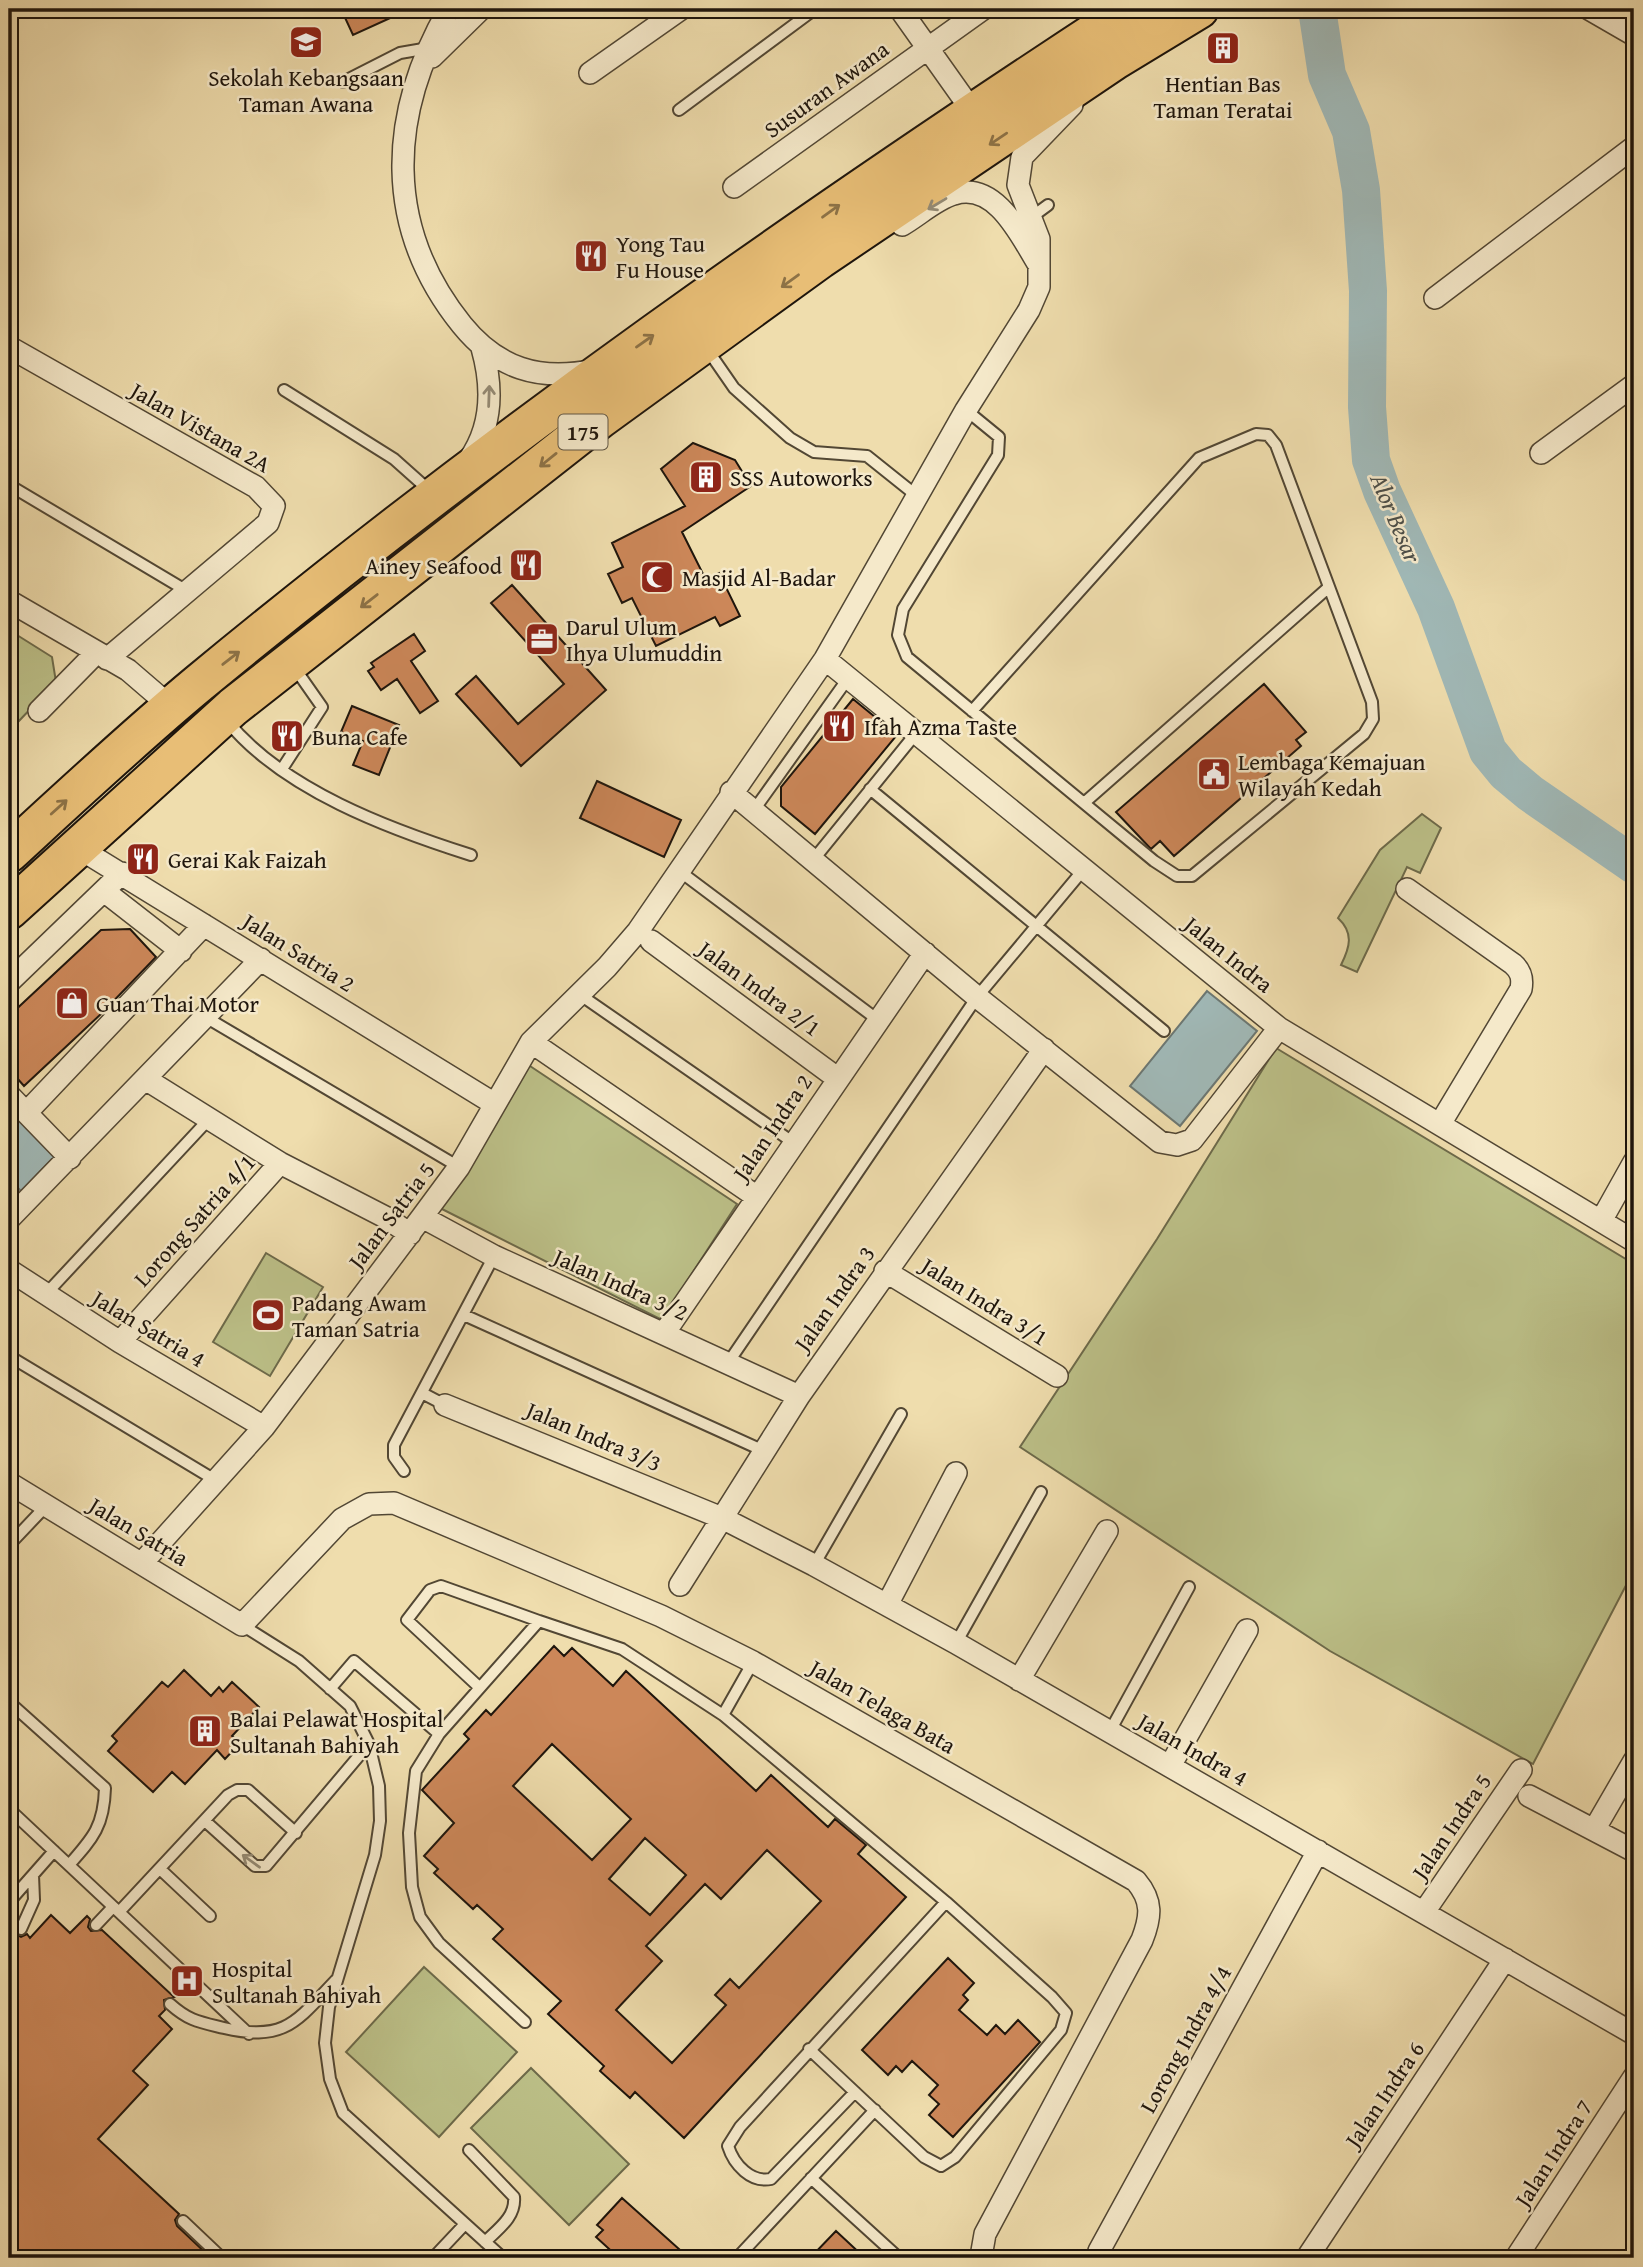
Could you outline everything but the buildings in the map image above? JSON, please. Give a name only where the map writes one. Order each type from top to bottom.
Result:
[{"type":"highway","name":"175","points":[[9,853],[171,708],[437,496],[612,364],[973,112],[1130,9]]},
{"type":"highway","name":"175","points":[[9,910],[222,716],[601,418],[820,260],[1115,60],[1199,9]]},
{"type":"street","points":[[449,9],[418,76],[408,116],[402,173],[408,225],[422,266],[440,298],[482,348],[512,365],[545,374],[579,373],[612,364]]},
{"type":"street","points":[[418,76],[446,41],[481,9]]},
{"type":"street","points":[[900,9],[973,112]]},
{"type":"street","name":"Susuran Awana","points":[[734,187],[983,9]]},
{"type":"street","points":[[1589,9],[1634,35]]},
{"type":"street","points":[[590,73],[674,11]]},
{"type":"street","name":"Jalan Satria 5","points":[[142,1563],[264,1427],[459,1167],[531,1042],[638,931],[731,792],[825,659],[966,410],[1029,310],[1039,287],[1039,239],[1018,186],[1022,157],[1115,60]]},
{"type":"street","points":[[1435,298],[1634,147]]},
{"type":"street","points":[[820,260],[882,237],[954,194],[976,192],[996,204],[1012,222],[1040,267]]},
{"type":"street","name":"Jalan Vistana 2A","points":[[9,347],[256,487],[274,506],[268,523],[187,591],[102,656],[39,711]]},
{"type":"street","points":[[437,496],[471,457],[486,423],[490,385],[482,348]]},
{"type":"street","points":[[1541,453],[1634,385]]},
{"type":"street","points":[[9,601],[128,670],[171,708]]},
{"type":"street","name":"Jalan Indra","points":[[825,659],[1279,1028],[1634,1241]]},
{"type":"street","points":[[731,792],[977,997],[1160,1142],[1177,1145],[1192,1140],[1279,1028]]},
{"type":"street","name":"Jalan Satria 2","points":[[77,847],[494,1103]]},
{"type":"street","points":[[9,982],[122,873]]},
{"type":"street","points":[[1407,889],[1518,968],[1522,982],[1521,989],[1440,1124]]},
{"type":"street","points":[[104,891],[181,951]]},
{"type":"street","points":[[27,1112],[204,925]]},
{"type":"street","name":"Jalan Indra 2/1","points":[[651,941],[837,1078]]},
{"type":"street","name":"Jalan Indra 2","points":[[665,1332],[925,953]]},
{"type":"street","points":[[9,1219],[147,1080],[261,959]]},
{"type":"street","points":[[531,1042],[757,1197]]},
{"type":"street","name":"Jalan Indra 3","points":[[680,1585],[799,1396],[1044,1049]]},
{"type":"street","name":"Jalan Indra 3/2","points":[[147,1080],[280,1163],[385,1217],[416,1225],[494,1256],[665,1332],[799,1396]]},
{"type":"street","points":[[9,1095],[70,1158]]},
{"type":"street","points":[[1601,1221],[1634,1162]]},
{"type":"street","name":"Lorong Satria 4/1","points":[[120,1342],[280,1163]]},
{"type":"street","name":"Jalan Satria 4","points":[[9,1270],[120,1342],[264,1427]]},
{"type":"street","name":"Jalan Indra 3/1","points":[[885,1271],[1057,1376]]},
{"type":"street","name":"Jalan Indra 3/3","points":[[445,1405],[722,1518]]},
{"type":"street","points":[[887,1605],[956,1473]]},
{"type":"street","name":"Jalan Satria","points":[[9,1483],[242,1625]]},
{"type":"street","name":"Jalan Telaga Bata","points":[[242,1625],[342,1520],[369,1504],[394,1503],[661,1616],[753,1662],[1136,1881],[1146,1892],[1149,1921],[1142,1940],[985,2234],[982,2251],[985,2258]]},
{"type":"street","name":"Jalan Indra 4","points":[[722,1518],[956,1643],[1634,2034]]},
{"type":"street","points":[[1019,1680],[1107,1531]]},
{"type":"street","points":[[1170,1766],[1247,1630]]},
{"type":"street","points":[[1594,1830],[1634,1761]]},
{"type":"street","name":"Jalan Indra 5","points":[[1424,1912],[1521,1770]]},
{"type":"street","points":[[1530,1796],[1634,1851]]},
{"type":"street","name":"Lorong Indra 4/4","points":[[1099,2251],[1318,1851]]},
{"type":"street","name":"Jalan Indra 6","points":[[1307,2258],[1505,1959]]},
{"type":"street","name":"Jalan Indra 7","points":[[1516,2258],[1634,2077]]},
{"type":"lane","points":[[679,110],[815,9]]},
{"type":"lane","points":[[343,82],[401,53],[429,48]]},
{"type":"lane","points":[[1029,219],[1048,205]]},
{"type":"lane","points":[[703,344],[734,388],[790,438],[814,452],[867,456],[917,496]]},
{"type":"lane","points":[[284,390],[394,460],[437,496]]},
{"type":"lane","points":[[966,410],[999,437],[999,455],[903,609],[898,635],[907,657],[972,711],[1154,861],[1177,876],[1192,876],[1364,734],[1373,719],[1372,702],[1276,444],[1268,435],[1256,434],[1199,458],[972,711]]},
{"type":"lane","points":[[9,485],[187,591]]},
{"type":"lane","points":[[1084,803],[1329,586]]},
{"type":"lane","points":[[282,769],[322,707],[318,697],[290,662]]},
{"type":"lane","points":[[754,810],[849,677]]},
{"type":"lane","points":[[222,716],[242,740],[282,769],[393,828],[471,855]]},
{"type":"lane","points":[[814,859],[917,732]]},
{"type":"lane","points":[[870,789],[1164,1031]]},
{"type":"lane","points":[[728,1363],[977,997],[1084,869]]},
{"type":"lane","points":[[678,870],[878,1020]]},
{"type":"lane","points":[[579,994],[794,1143]]},
{"type":"lane","points":[[207,1018],[459,1167]]},
{"type":"lane","points":[[45,1295],[210,1118]]},
{"type":"lane","points":[[404,1471],[397,1465],[394,1445],[494,1256]]},
{"type":"lane","points":[[464,1315],[764,1451]]},
{"type":"lane","points":[[9,1356],[215,1480]]},
{"type":"lane","points":[[422,1393],[445,1405]]},
{"type":"lane","points":[[814,1565],[901,1414]]},
{"type":"lane","points":[[956,1643],[1041,1492]]},
{"type":"lane","points":[[9,1545],[46,1506]]},
{"type":"lane","points":[[480,1687],[407,1619],[430,1590],[441,1586],[622,1648],[723,1715],[946,1902],[1052,1997],[1066,2013],[1061,2030],[955,2157],[941,2166],[924,2157],[809,2049]]},
{"type":"lane","points":[[1110,1731],[1189,1587]]},
{"type":"lane","points":[[525,2022],[439,1943],[420,1917],[411,1873],[409,1833],[416,1770],[439,1734],[539,1621]]},
{"type":"lane","points":[[242,1625],[299,1661],[350,1706],[369,1744],[379,1786],[380,1821],[374,1855],[329,2007],[325,2043],[330,2079],[343,2113],[503,2258]]},
{"type":"lane","points":[[330,1689],[354,1661],[439,1734]]},
{"type":"lane","points":[[723,1715],[753,1662]]},
{"type":"lane","points":[[9,1702],[104,1788],[104,1813],[94,1837],[69,1865]]},
{"type":"lane","points":[[205,1821],[260,1869],[296,1833],[369,1744]]},
{"type":"lane","points":[[96,1925],[159,1869],[229,1795],[237,1790],[248,1790],[296,1833]]},
{"type":"lane","points":[[9,1809],[249,2034]]},
{"type":"lane","points":[[9,1902],[54,1851]]},
{"type":"lane","points":[[159,1869],[210,1916]]},
{"type":"lane","points":[[21,1929],[34,1900],[33,1875]]},
{"type":"lane","points":[[855,2092],[771,2179],[762,2181],[751,2177],[732,2158],[728,2146],[740,2127],[946,1902]]},
{"type":"lane","points":[[170,2004],[188,2020],[249,2034],[275,2033],[301,2017],[339,1977]]},
{"type":"lane","points":[[737,2258],[875,2110]]},
{"type":"lane","points":[[469,2150],[514,2197],[515,2207],[508,2219],[485,2242]]},
{"type":"lane","points":[[811,2178],[899,2258]]},
{"type":"lane","points":[[183,2221],[222,2258]]},
{"type":"lane","points":[[433,2258],[465,2224]]},
{"type":"green space","points":[[9,630],[52,657],[56,682],[17,723],[9,716]]},
{"type":"green space","points":[[1422,814],[1441,828],[1420,873],[1407,867],[1357,972],[1341,965],[1349,940],[1346,929],[1338,918],[1380,850]]},
{"type":"green space","points":[[1276,1048],[1634,1264],[1634,1570],[1533,1764],[1330,1651],[1020,1447],[1157,1239]]},
{"type":"green space","points":[[527,1064],[737,1204],[662,1320],[434,1205]]},
{"type":"green space","name":"Padang Awam Taman Satria","points":[[266,1253],[323,1287],[270,1376],[213,1342]]},
{"type":"green space","points":[[424,1967],[517,2052],[439,2137],[346,2052]]},
{"type":"green space","points":[[531,2068],[629,2164],[569,2225],[471,2128]]},
{"type":"water","points":[[1207,991],[1257,1031],[1180,1126],[1130,1086]]},
{"type":"water","points":[[9,1106],[57,1154],[21,1191],[9,1179]]},
{"type":"waterway","name":"Alor Besar","points":[[1317,9],[1327,75],[1351,131],[1361,190],[1368,291],[1367,407],[1371,460],[1382,491],[1436,608],[1488,751],[1506,773],[1530,793],[1634,865]]},
{"type":"place","name":"Sekolah Kebangsaan Taman Awana","points":[[306,42]]},
{"type":"place","name":"Hentian Bas Taman Teratai","points":[[1223,48]]},
{"type":"place","name":"Yong Tau Fu House","points":[[591,256]]},
{"type":"place","name":"SSS Autoworks","points":[[706,477]]},
{"type":"place","name":"Ainey Seafood","points":[[526,565]]},
{"type":"place","name":"Masjid Al-Badar","points":[[657,577]]},
{"type":"place","name":"Darul Ulum Ihya Ulumuddin","points":[[542,639]]},
{"type":"place","name":"Ifah Azma Taste","points":[[839,726]]},
{"type":"place","name":"Buna Cafe","points":[[287,736]]},
{"type":"place","name":"Lembaga Kemajuan Wilayah Kedah","points":[[1214,774]]},
{"type":"place","name":"Gerai Kak Faizah","points":[[143,859]]},
{"type":"place","name":"Guan Thai Motor","points":[[72,1003]]},
{"type":"place","name":"Padang Awam Taman Satria","points":[[268,1315]]},
{"type":"place","name":"Balai Pelawat Hospital Sultanah Bahiyah","points":[[205,1731]]},
{"type":"place","name":"Hospital Sultanah Bahiyah","points":[[187,1981]]}]
